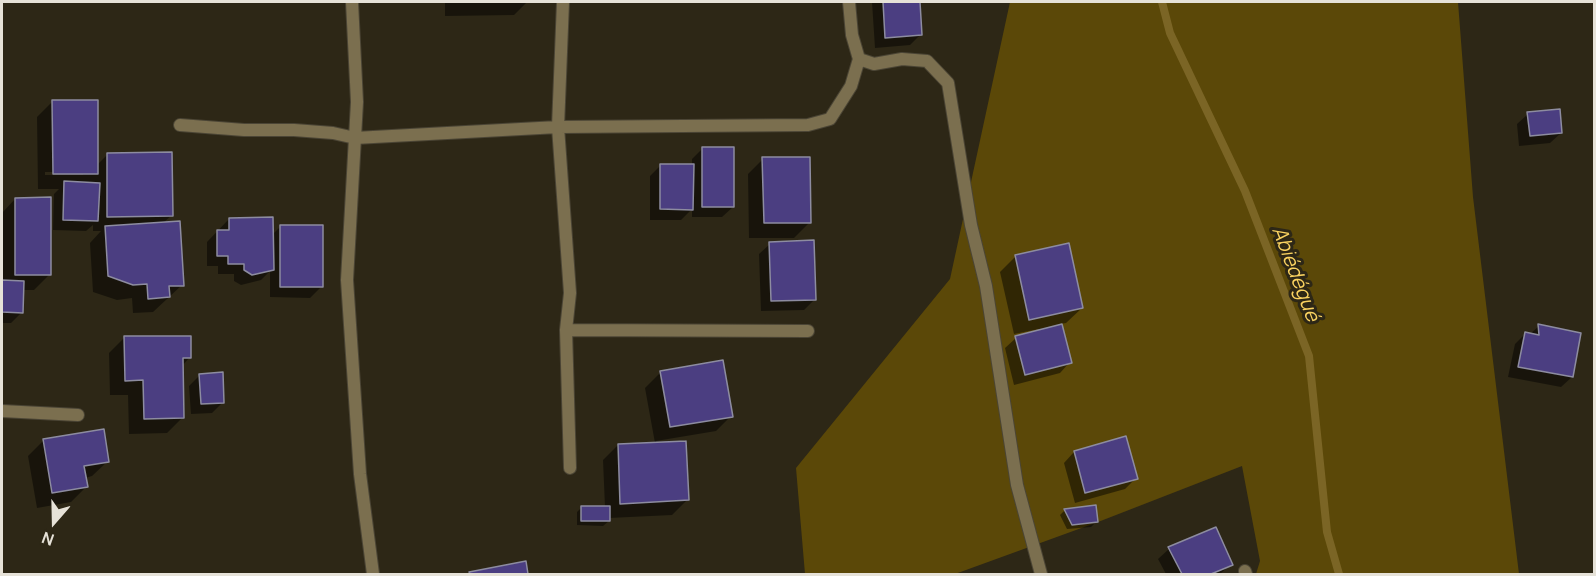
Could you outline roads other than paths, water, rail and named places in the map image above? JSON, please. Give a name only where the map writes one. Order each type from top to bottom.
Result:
[{"type":"street","points":[[352,2],[357,102],[348,280],[360,474],[374,574]]},
{"type":"street","points":[[563,2],[558,127],[570,293],[566,330],[570,468]]},
{"type":"street","points":[[180,125],[244,130],[323,132],[355,138],[558,127],[808,125],[830,118],[851,86],[859,59],[852,35],[849,2]]},
{"type":"street","points":[[859,59],[874,64],[902,59],[927,61],[948,83],[971,225],[986,286],[1017,485],[1041,574]]},
{"type":"street","points":[[566,330],[808,331]]},
{"type":"street","points":[[2,411],[78,415]]},
{"type":"waterway","name":"Abiédégué","points":[[1162,2],[1170,33],[1245,191],[1309,356],[1327,532],[1339,574]]}]
